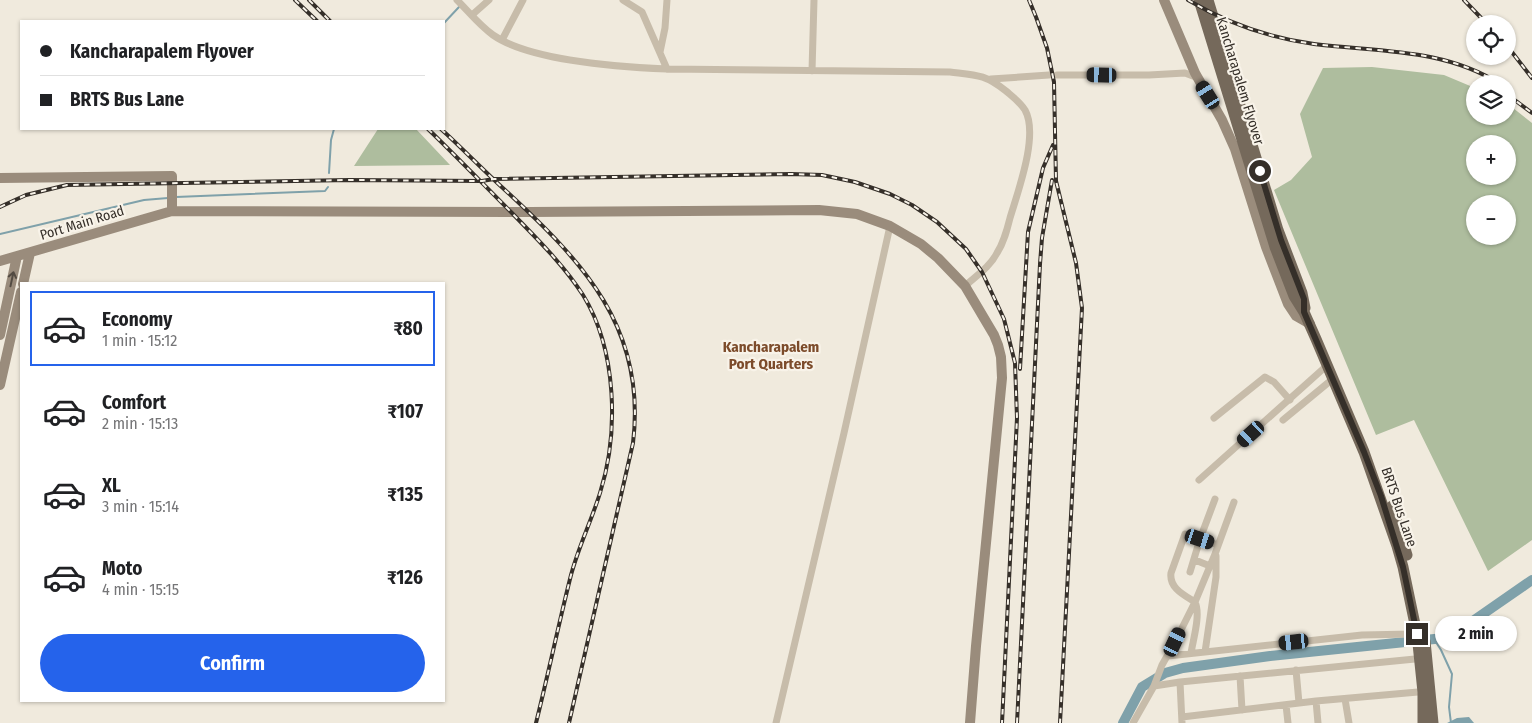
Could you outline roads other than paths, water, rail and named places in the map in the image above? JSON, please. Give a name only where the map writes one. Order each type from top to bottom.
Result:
[{"type":"main road","name":"Kancharapalem Flyover","points":[[1199,0],[1272,238],[1298,295]]},
{"type":"main road","name":"Kancharapalem Flyover","points":[[1208,0],[1304,312]]},
{"type":"main road","name":"BRTS Bus Lane","points":[[1304,312],[1364,452],[1381,496],[1403,567],[1418,640],[1423,692],[1421,723]]},
{"type":"main road","points":[[1316,338],[1318,356],[1378,500],[1418,640],[1433,723]]},
{"type":"main road","points":[[1418,640],[1415,659],[1421,723]]},
{"type":"street","points":[[457,0],[484,28],[502,40],[526,50],[568,59],[630,67],[667,69],[950,72],[975,74],[990,79],[1012,95],[1026,110],[1029,120],[1028,146],[1022,180],[1000,248],[990,263],[965,286]]},
{"type":"street","points":[[470,13],[489,0]]},
{"type":"street","points":[[502,40],[523,0]]},
{"type":"street","points":[[623,0],[642,12],[667,69]]},
{"type":"street","points":[[660,52],[665,28],[667,0]]},
{"type":"street","points":[[812,71],[814,0]]},
{"type":"street","points":[[1164,0],[1198,78],[1222,120],[1235,149],[1266,247],[1288,304],[1296,316],[1310,324]]},
{"type":"street","points":[[1185,73],[1192,65]]},
{"type":"street","points":[[990,79],[1052,75],[1185,73],[1198,78]]},
{"type":"street","points":[[0,178],[172,176],[171,202]]},
{"type":"street","name":"Port Main Road","points":[[0,261],[30,253],[171,202],[530,212],[792,210],[857,214],[890,226],[921,244],[938,258],[965,286],[998,345],[1001,356],[1002,378],[970,723]]},
{"type":"street","points":[[776,723],[890,226]]},
{"type":"street","points":[[23,282],[30,253]]},
{"type":"street","points":[[0,335],[17,256]]},
{"type":"street","points":[[0,386],[20,297],[8,298]]},
{"type":"street","points":[[1199,480],[1324,369]]},
{"type":"street","points":[[1214,418],[1265,377],[1302,404]]},
{"type":"street","points":[[1283,420],[1329,382]]},
{"type":"street","points":[[1190,572],[1215,500]]},
{"type":"street","points":[[1132,723],[1155,684],[1162,665],[1195,602],[1234,502]]},
{"type":"street","points":[[1191,654],[1197,608],[1195,602],[1176,590],[1171,578],[1185,534],[1218,545]]},
{"type":"street","points":[[1206,652],[1216,577],[1215,554]]},
{"type":"street","points":[[1195,560],[1210,566]]},
{"type":"street","points":[[1168,656],[1362,635],[1418,640]]},
{"type":"street","points":[[1155,684],[1415,659]]},
{"type":"street","points":[[1296,670],[1299,703]]},
{"type":"street","points":[[1240,676],[1242,710]]},
{"type":"street","points":[[1180,682],[1182,720],[1299,703],[1418,692]]},
{"type":"street","points":[[1345,699],[1349,723]]},
{"type":"street","points":[[1316,701],[1318,723]]},
{"type":"street","points":[[1286,705],[1288,723]]},
{"type":"water","points":[[1469,717],[1474,723],[1447,723],[1457,718]]},
{"type":"waterway","points":[[445,22],[459,7]]},
{"type":"waterway","points":[[329,173],[331,140],[334,130]]},
{"type":"waterway","points":[[176,197],[325,191],[328,187]]},
{"type":"waterway","points":[[0,234],[144,200],[168,198]]},
{"type":"waterway","points":[[1123,723],[1142,687],[1165,673],[1183,668],[1270,656],[1444,638],[1457,632],[1532,580]]},
{"type":"waterway","points":[[1434,639],[1452,674],[1449,707],[1451,723]]},
{"type":"railway","points":[[295,0],[316,20]]},
{"type":"railway","points":[[309,0],[329,20]]},
{"type":"railway","points":[[1029,0],[1047,48],[1054,82],[1056,181],[1076,263],[1082,308],[1060,723]]},
{"type":"railway","points":[[1188,0],[1218,16],[1265,34],[1314,44],[1433,58],[1456,64],[1484,75]]},
{"type":"railway","points":[[1464,0],[1478,15]]},
{"type":"railway","points":[[1516,57],[1532,78]]},
{"type":"railway","points":[[1516,101],[1532,113]]},
{"type":"railway","points":[[429,130],[530,232],[567,273],[583,295],[594,317],[603,341],[608,366],[612,418],[606,470],[600,493],[573,568],[536,723]]},
{"type":"railway","points":[[442,130],[560,244],[583,271],[604,300],[619,331],[630,365],[635,402],[633,443],[569,723]]},
{"type":"railway","points":[[1020,369],[1028,232],[1043,168],[1053,145]]},
{"type":"railway","points":[[0,207],[26,195],[67,185],[349,180],[482,181],[494,179],[791,174],[822,175],[855,182],[890,194],[912,205],[937,222],[966,249],[982,272],[1004,319],[1015,363],[1017,418],[1002,723]]},
{"type":"railway","points":[[1017,723],[1040,264],[1042,238],[1052,180]]},
{"type":"district","name":"Kancharapalem Port Quarters","points":[[771,356]]}]
